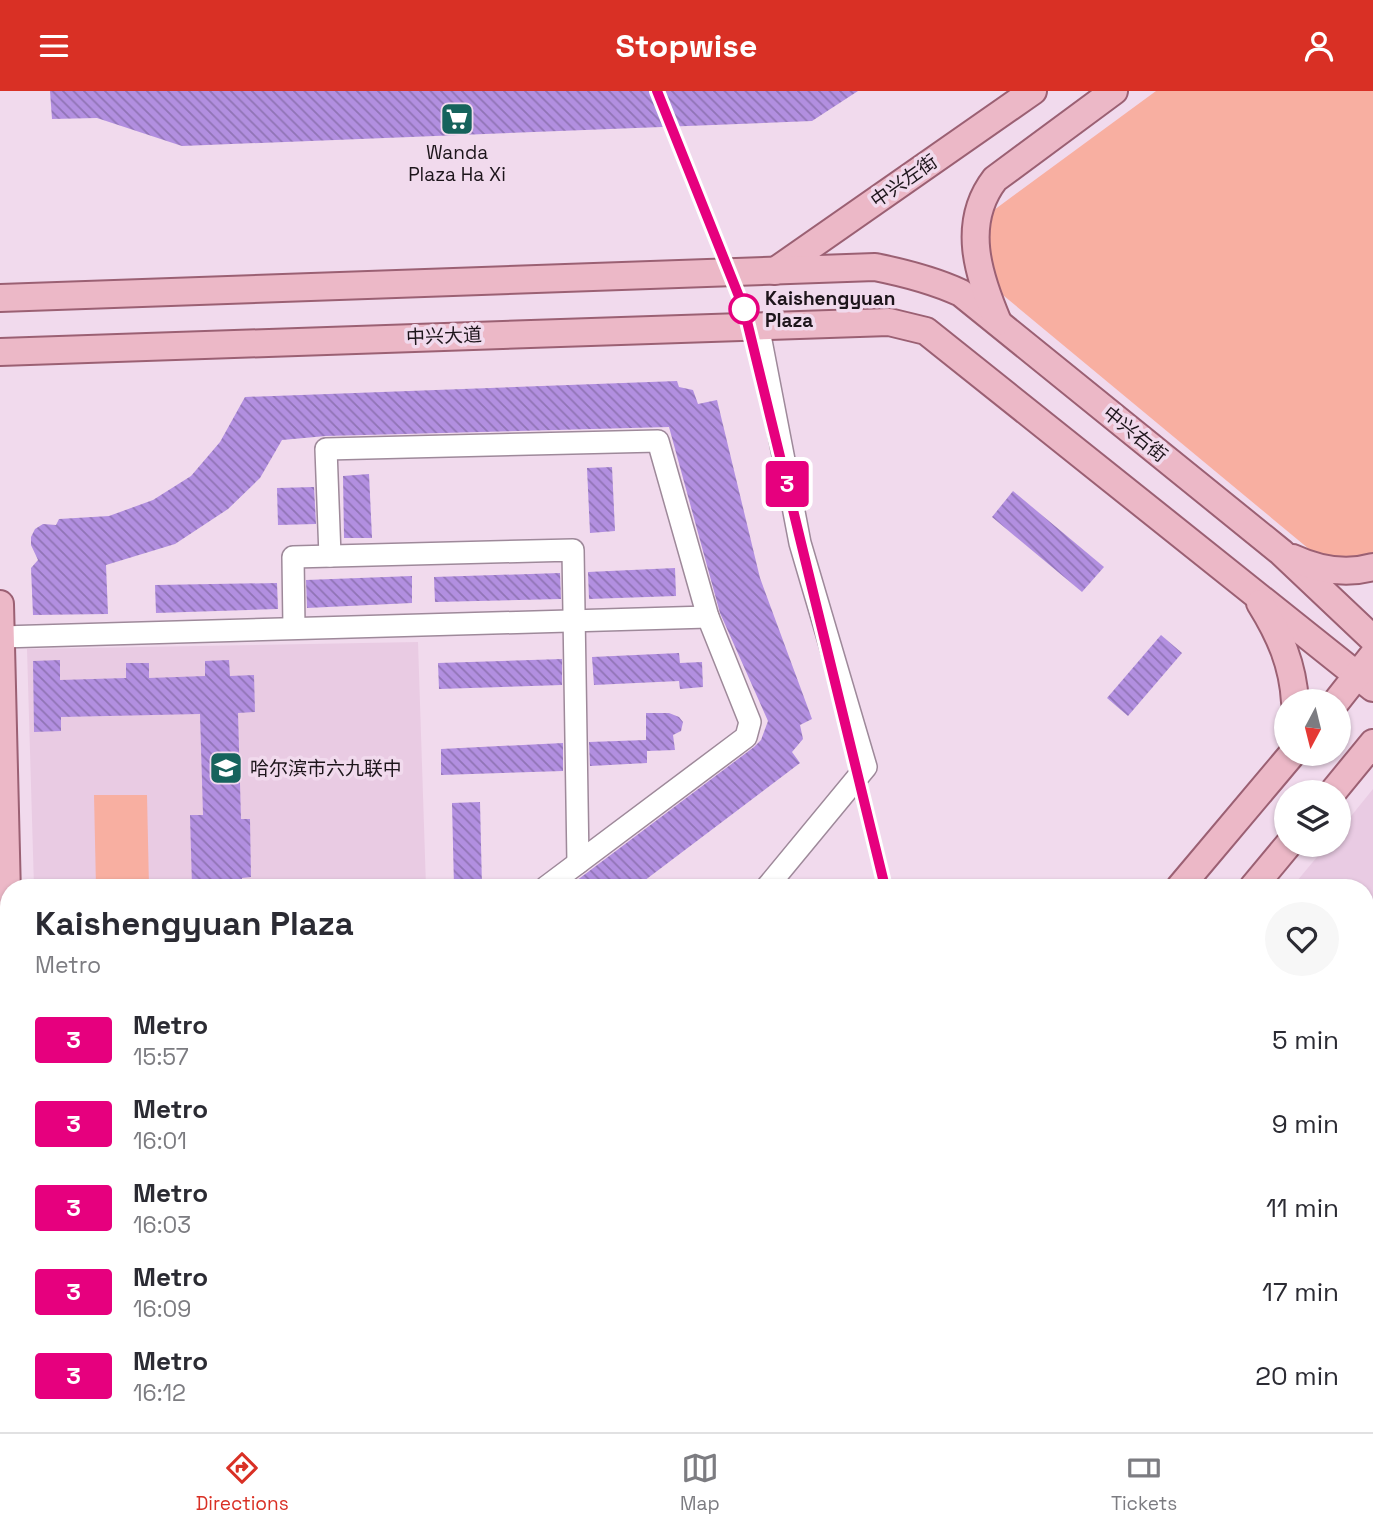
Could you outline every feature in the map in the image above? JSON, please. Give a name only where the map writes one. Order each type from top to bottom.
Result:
[{"type":"main road","name":"中兴左街","points":[[775,271],[1033,91]]},
{"type":"main road","points":[[998,323],[977,268],[975,253],[976,224],[985,192],[995,179],[1114,91]]},
{"type":"main road","name":"中兴右街","points":[[775,271],[875,267],[938,282],[961,293],[1281,552],[1373,639]]},
{"type":"main road","points":[[0,297],[775,271]]},
{"type":"main road","name":"中兴大道","points":[[0,352],[889,321],[926,331],[1252,590]]},
{"type":"main road","points":[[1281,552],[1325,569],[1345,571],[1373,567]]},
{"type":"main road","points":[[1252,590],[1368,673],[1350,689]]},
{"type":"main road","points":[[1252,590],[1284,647],[1294,689]]},
{"type":"main road","points":[[0,604],[7,879]]},
{"type":"main road","points":[[1343,780],[1373,743]]},
{"type":"main road","points":[[1187,879],[1281,767]]},
{"type":"main road","points":[[1260,879],[1278,857]]},
{"type":"street","points":[[758,325],[800,543],[866,767],[774,879]]},
{"type":"street","points":[[330,556],[326,449],[658,441],[708,617],[750,722],[746,737],[557,879]]},
{"type":"street","points":[[294,628],[293,557],[573,550],[578,863]]},
{"type":"street","points":[[1,637],[708,617]]},
{"type":"shaded area","points":[[1156,91],[1373,91],[1373,554],[1352,559],[1315,554],[998,291],[992,281],[986,261],[985,242],[994,210]]},
{"type":"shaded area","name":"哈尔滨市六九联中","points":[[418,642],[426,879],[34,879],[27,649]]},
{"type":"shaded area","points":[[1373,789],[1373,879],[1299,879],[1317,857],[1351,857],[1351,816]]},
{"type":"shaded area","points":[[94,795],[147,795],[149,879],[96,879]]},
{"type":"building","name":"Wanda Plaza Ha Xi","points":[[50,91],[858,91],[812,121],[182,146],[97,118],[52,119]]},
{"type":"building","points":[[677,381],[679,387],[693,390],[698,404],[717,400],[760,578],[812,719],[800,725],[803,739],[792,752],[800,763],[647,879],[579,879],[754,747],[761,740],[768,721],[720,613],[669,427],[326,436],[282,440],[260,478],[228,509],[175,544],[106,565],[108,614],[33,615],[31,568],[38,560],[31,545],[31,537],[35,529],[43,524],[56,525],[59,519],[109,516],[153,500],[191,476],[220,442],[245,397]]},
{"type":"building","points":[[612,467],[615,531],[590,533],[587,468]]},
{"type":"building","points":[[369,474],[372,538],[344,538],[343,476]]},
{"type":"building","points":[[314,487],[316,524],[278,525],[277,488]]},
{"type":"building","points":[[1013,491],[1104,567],[1082,592],[992,517]]},
{"type":"building","points":[[675,568],[676,596],[589,599],[588,572]]},
{"type":"building","points":[[560,573],[561,599],[435,602],[434,577]]},
{"type":"building","points":[[412,576],[412,603],[307,608],[306,580]]},
{"type":"building","points":[[277,583],[278,609],[156,613],[155,585]]},
{"type":"building","points":[[1161,635],[1182,653],[1128,716],[1107,698]]},
{"type":"building","points":[[679,653],[680,663],[702,662],[703,687],[680,689],[679,681],[594,685],[592,657]]},
{"type":"building","points":[[562,659],[562,685],[439,689],[438,663]]},
{"type":"building","points":[[60,660],[60,680],[126,678],[126,663],[149,663],[149,678],[205,676],[205,661],[229,660],[230,676],[254,675],[255,712],[238,713],[241,819],[250,819],[251,877],[192,879],[190,815],[203,815],[200,714],[61,717],[61,731],[34,732],[33,661]]},
{"type":"building","points":[[646,713],[669,713],[683,722],[681,731],[673,735],[675,750],[647,751],[647,763],[590,766],[589,742],[646,740]]},
{"type":"building","points":[[563,743],[563,771],[441,775],[441,749]]},
{"type":"building","points":[[480,802],[482,879],[454,879],[452,803]]},
{"type":"metro line","name":"3","points":[[657,91],[744,309],[883,879]]},
{"type":"place","name":"Wanda Plaza Ha Xi","points":[[457,119]]},
{"type":"place","name":"Kaishengyuan Plaza","points":[[744,309]]},
{"type":"place","name":"哈尔滨市六九联中","points":[[226,768]]}]
